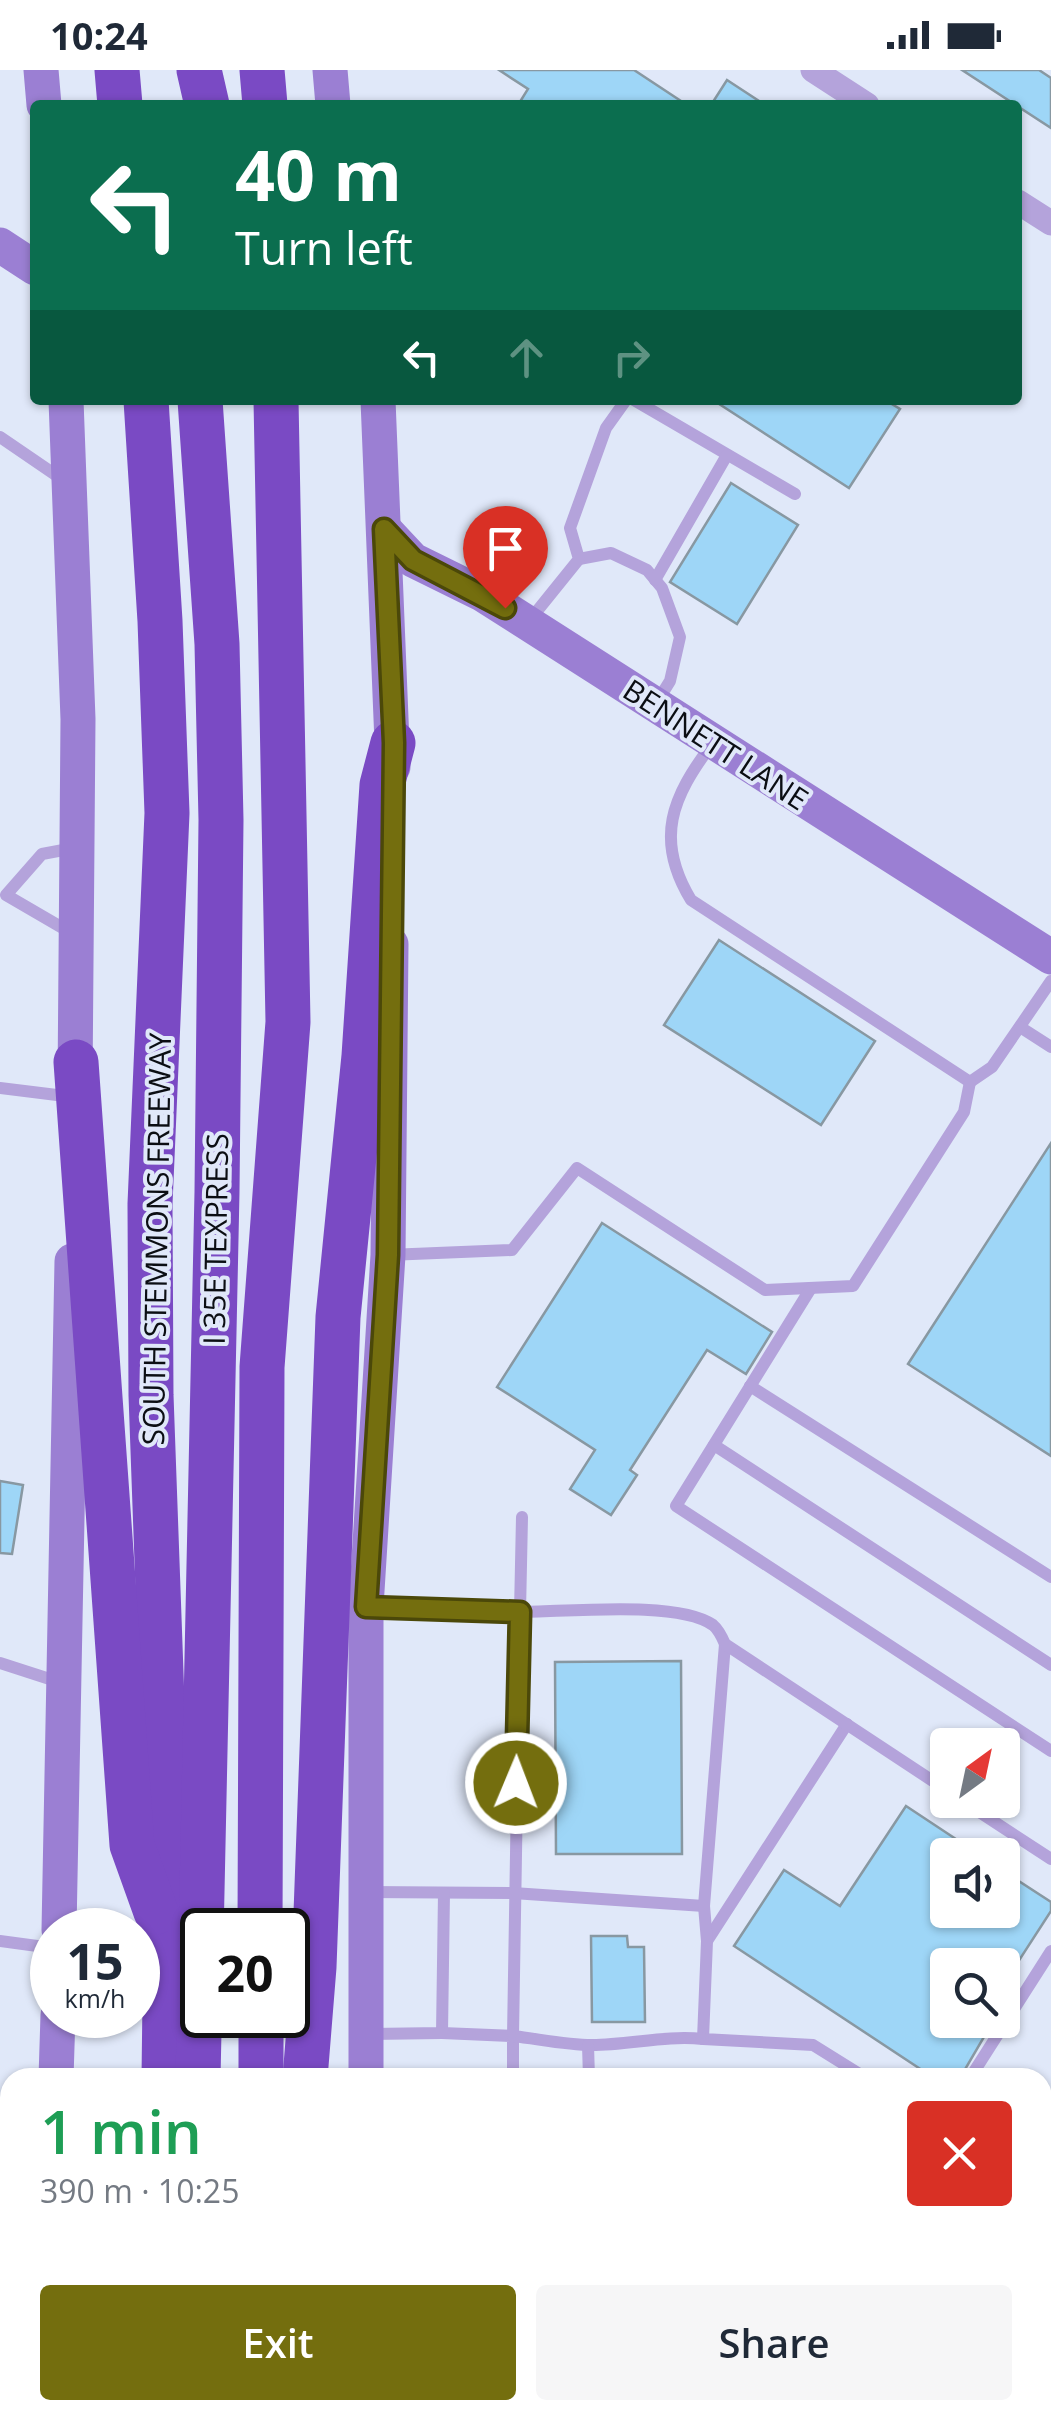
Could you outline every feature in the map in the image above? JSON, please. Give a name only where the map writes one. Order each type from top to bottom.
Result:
[{"type":"highway","points":[[117,70],[120,100]]},
{"type":"highway","points":[[178,70],[180,100]]},
{"type":"highway","points":[[200,70],[206,100]]},
{"type":"highway","points":[[262,70],[264,100]]},
{"type":"highway","name":"SOUTH STEMMONS FREEWAY","points":[[146,405],[167,813],[150,1204],[151,1395],[166,1820],[164,2068]]},
{"type":"highway","name":"I 35E TEXPRESS","points":[[198,2068],[221,820],[216,644],[200,405]]},
{"type":"highway","points":[[251,405],[281,688]]},
{"type":"highway","points":[[260,1908],[262,1367],[288,1022],[276,405]]},
{"type":"highway","points":[[306,2068],[314,1968],[338,1317],[364,1056],[382,785],[394,743]]},
{"type":"highway","points":[[75,1079],[132,1845],[166,1942]]},
{"type":"highway","points":[[261,2038],[261,2068]]},
{"type":"main road","points":[[41,70],[44,100]]},
{"type":"main road","points":[[330,70],[333,100]]},
{"type":"main road","points":[[0,245],[30,265]]},
{"type":"main road","points":[[59,1908],[78,719],[66,405]]},
{"type":"main road","points":[[366,2068],[366,1607],[388,1255],[394,743],[378,405]]},
{"type":"main road","name":"BENNETT LANE","points":[[384,529],[413,560],[482,594],[1051,958]]},
{"type":"main road","points":[[56,2068],[57,2038]]},
{"type":"street","points":[[813,70],[859,100]]},
{"type":"street","points":[[1022,205],[1051,223]]},
{"type":"lane","points":[[579,559],[570,528],[606,428],[622,405]]},
{"type":"lane","points":[[643,405],[794,494]]},
{"type":"lane","points":[[0,437],[69,484]]},
{"type":"lane","points":[[655,580],[727,454]]},
{"type":"lane","points":[[528,623],[579,559],[611,553],[647,570],[662,588],[680,637],[670,680],[655,705]]},
{"type":"lane","points":[[714,742],[691,771],[678,796],[668,838],[680,882],[691,900],[970,1082]]},
{"type":"lane","points":[[76,936],[3,893],[42,854],[77,847]]},
{"type":"lane","points":[[388,1255],[512,1250],[578,1168],[764,1290],[853,1286],[964,1112],[970,1082],[992,1067],[1051,981]]},
{"type":"lane","points":[[1020,1026],[1051,1048]]},
{"type":"lane","points":[[0,1088],[75,1079]]},
{"type":"lane","points":[[811,1288],[676,1506],[1051,1751]]},
{"type":"lane","points":[[750,1386],[1051,1576]]},
{"type":"lane","points":[[714,1445],[1051,1664]]},
{"type":"lane","points":[[513,2068],[522,1517]]},
{"type":"lane","points":[[366,1607],[520,1612],[673,1610],[716,1627],[725,1644],[930,1779]]},
{"type":"lane","points":[[703,2039],[708,1940],[704,1906],[725,1644]]},
{"type":"lane","points":[[0,1663],[64,1684]]},
{"type":"lane","points":[[708,1940],[847,1724]]},
{"type":"lane","points":[[988,1818],[1051,1859]]},
{"type":"lane","points":[[366,1892],[513,1894],[704,1906]]},
{"type":"lane","points":[[442,2033],[444,1893]]},
{"type":"lane","points":[[0,1942],[30,1945]]},
{"type":"lane","points":[[976,2068],[1051,1950]]},
{"type":"lane","points":[[366,2034],[513,2036],[588,2046],[646,2043],[681,2036],[813,2046],[849,2068]]},
{"type":"lane","points":[[588,2046],[589,2068]]},
{"type":"building","points":[[499,70],[634,70],[679,100],[521,100],[528,89]]},
{"type":"building","points":[[962,70],[1039,70],[1051,78],[1051,128],[1022,109],[1022,100],[1008,100]]},
{"type":"building","points":[[727,80],[757,100],[714,100]]},
{"type":"building","points":[[721,405],[893,405],[900,409],[849,488]]},
{"type":"building","points":[[731,483],[798,525],[737,624],[670,582]]},
{"type":"building","points":[[719,940],[875,1041],[821,1125],[664,1025]]},
{"type":"building","points":[[1051,1143],[1051,1456],[908,1364]]},
{"type":"building","points":[[602,1223],[772,1332],[746,1374],[707,1350],[630,1470],[637,1475],[611,1515],[570,1489],[595,1450],[497,1387]]},
{"type":"building","points":[[0,1481],[23,1485],[12,1554],[0,1553]]},
{"type":"building","points":[[681,1661],[682,1854],[556,1854],[555,1662]]},
{"type":"building","points":[[906,1806],[954,1838],[930,1838],[930,1928],[1020,1928],[1020,1882],[1051,1902],[1051,1911],[1020,1959],[1020,1948],[930,1948],[930,2038],[983,2038],[966,2068],[919,2068],[734,1946],[784,1870],[840,1906]]},
{"type":"building","points":[[591,1936],[627,1936],[628,1947],[644,1947],[645,2022],[592,2022]]},
{"type":"route","points":[[505,608],[413,560],[384,529],[394,743],[388,1255],[366,1607],[520,1612],[516,1783]]}]
